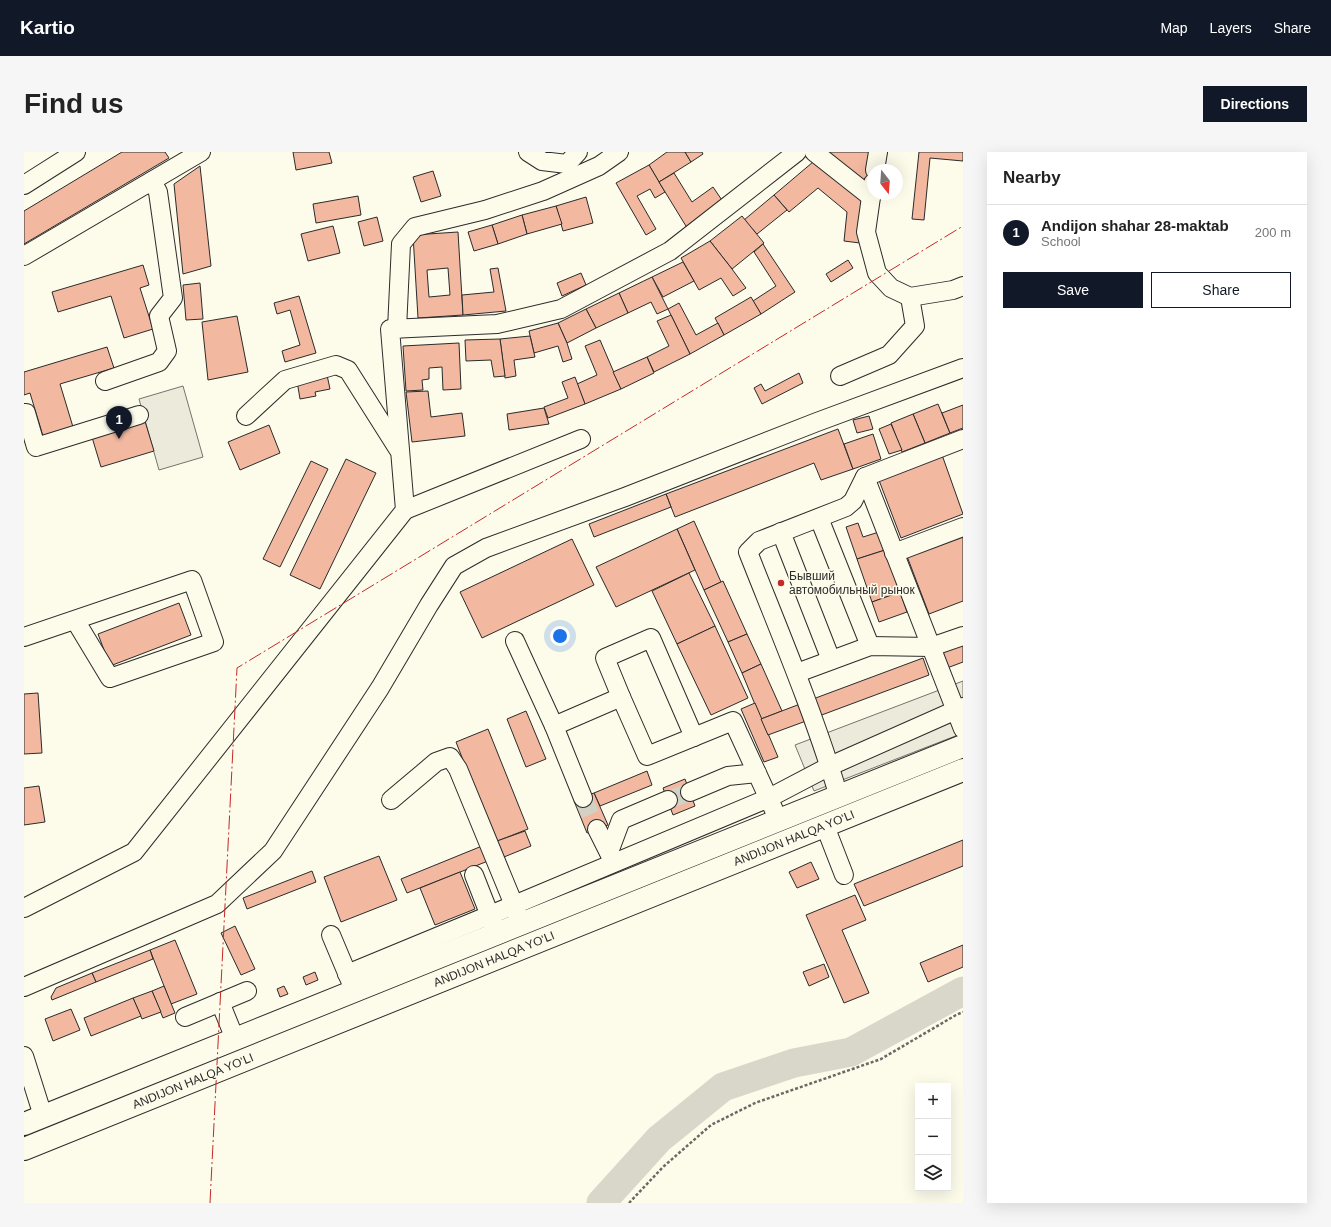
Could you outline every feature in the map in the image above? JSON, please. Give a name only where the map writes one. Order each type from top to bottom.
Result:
[{"type":"highway","name":"ANDIJON HALQA YO‘LI","points":[[34,1120],[235,1040],[351,982],[518,915],[622,884],[963,746]]},
{"type":"highway","name":"ANDIJON HALQA YO‘LI","points":[[24,1149],[963,770]]},
{"type":"street","points":[[24,185],[76,152]]},
{"type":"street","points":[[24,256],[200,152]]},
{"type":"street","points":[[528,152],[542,161],[567,164],[578,152]]},
{"type":"street","points":[[397,328],[401,244],[416,227],[485,210],[543,191],[599,166],[619,152]]},
{"type":"street","points":[[405,510],[390,329],[497,324],[560,310],[670,251],[797,152]]},
{"type":"street","points":[[814,152],[867,187]]},
{"type":"street","points":[[876,164],[878,152]]},
{"type":"street","points":[[105,381],[159,362],[167,351],[159,316],[173,298],[158,192],[152,181]]},
{"type":"street","points":[[871,200],[866,232],[877,273],[891,288],[910,297],[953,290],[963,286]]},
{"type":"street","points":[[840,376],[889,355],[915,326],[910,297]]},
{"type":"street","points":[[246,416],[285,380],[336,365],[348,370],[400,451]]},
{"type":"street","points":[[24,986],[217,904],[273,851],[375,694],[454,566],[486,548],[963,368]]},
{"type":"street","points":[[24,414],[26,413],[36,447],[139,415]]},
{"type":"street","points":[[24,908],[134,852],[405,510],[581,439]]},
{"type":"street","points":[[839,797],[830,766],[797,673],[748,552],[759,541],[846,507],[853,501],[865,477],[962,441]]},
{"type":"street","points":[[865,477],[932,647],[959,709],[963,729]]},
{"type":"street","points":[[819,518],[870,646]]},
{"type":"street","points":[[894,553],[963,527]]},
{"type":"street","points":[[781,532],[831,660]]},
{"type":"street","points":[[24,637],[192,580],[214,642],[110,678],[75,620]]},
{"type":"street","points":[[797,673],[870,646],[932,647],[963,636]]},
{"type":"street","points":[[694,738],[651,638],[605,658],[647,756],[694,738],[734,721],[779,821]]},
{"type":"street","points":[[515,641],[554,726],[583,798]]},
{"type":"street","points":[[554,726],[621,697]]},
{"type":"street","points":[[391,800],[436,762],[450,757],[458,769],[518,915],[611,858],[769,798],[830,766],[959,709]]},
{"type":"street","points":[[690,792],[728,776],[757,773]]},
{"type":"street","points":[[611,858],[620,820],[668,800]]},
{"type":"street","points":[[825,826],[844,876]]},
{"type":"street","points":[[597,830],[622,884]]},
{"type":"street","points":[[474,875],[494,925]]},
{"type":"street","points":[[331,935],[351,982]]},
{"type":"street","points":[[185,1017],[246,991]]},
{"type":"street","points":[[220,1002],[235,1040]]},
{"type":"street","points":[[24,1056],[34,1120]]},
{"type":"path","points":[[629,1203],[663,1167],[711,1125],[755,1103],[881,1059],[963,1012]]},
{"type":"shaded area","points":[[183,386],[203,457],[159,470],[139,399]]},
{"type":"shaded area","points":[[963,681],[963,733],[814,791],[795,745]]},
{"type":"building","points":[[122,152],[165,152],[169,158],[24,244],[24,211]]},
{"type":"building","points":[[293,152],[329,152],[332,163],[296,170]]},
{"type":"building","points":[[667,152],[685,152],[691,162],[659,182],[649,165]]},
{"type":"building","points":[[685,152],[702,152],[703,154],[691,162]]},
{"type":"building","points":[[826,152],[870,152],[869,164],[867,164],[867,183]]},
{"type":"building","points":[[919,152],[963,152],[963,161],[930,158],[924,220],[912,219]]},
{"type":"building","points":[[813,162],[864,202],[860,243],[844,241],[847,212],[818,188],[789,212],[774,195]]},
{"type":"building","points":[[649,165],[665,192],[655,198],[650,189],[637,196],[656,229],[646,235],[616,183]]},
{"type":"building","points":[[200,166],[211,266],[183,274],[174,184]]},
{"type":"building","points":[[433,171],[441,196],[421,202],[413,177]]},
{"type":"building","points":[[674,173],[692,202],[713,187],[726,206],[689,231],[659,182]]},
{"type":"building","points":[[774,195],[787,210],[757,234],[744,220]]},
{"type":"building","points":[[358,196],[361,215],[316,223],[313,204]]},
{"type":"building","points":[[586,197],[593,223],[563,231],[556,206]]},
{"type":"building","points":[[556,206],[562,224],[527,234],[522,215]]},
{"type":"building","points":[[522,215],[527,234],[498,244],[492,225]]},
{"type":"building","points":[[742,216],[764,243],[732,269],[710,241]]},
{"type":"building","points":[[377,217],[383,241],[364,246],[358,222]]},
{"type":"building","points":[[492,225],[498,244],[474,251],[468,232]]},
{"type":"building","points":[[333,226],[340,253],[308,261],[301,234]]},
{"type":"building","points":[[458,232],[463,315],[418,318],[413,235]],"holes":[[[448,268],[450,295],[429,297],[427,270]]]},
{"type":"building","points":[[710,241],[746,288],[733,296],[721,278],[699,290],[681,258]]},
{"type":"building","points":[[763,244],[795,292],[761,314],[753,301],[776,286],[754,252]]},
{"type":"building","points":[[848,260],[853,268],[831,282],[826,274]]},
{"type":"building","points":[[683,262],[694,281],[663,297],[652,277]]},
{"type":"building","points":[[143,265],[149,285],[140,288],[153,329],[124,338],[111,296],[58,312],[52,292]]},
{"type":"building","points":[[498,268],[506,311],[463,315],[462,295],[494,292],[490,269]]},
{"type":"building","points":[[581,273],[586,285],[562,296],[557,283]]},
{"type":"building","points":[[652,277],[668,309],[657,314],[651,302],[628,313],[619,293]]},
{"type":"building","points":[[200,283],[203,319],[186,320],[183,285]]},
{"type":"building","points":[[619,293],[628,313],[596,328],[586,309]]},
{"type":"building","points":[[299,296],[316,353],[285,362],[282,351],[300,345],[290,310],[277,314],[274,303]]},
{"type":"building","points":[[751,297],[761,314],[724,335],[715,318]]},
{"type":"building","points":[[679,303],[696,335],[718,323],[724,335],[690,354],[668,309]]},
{"type":"building","points":[[586,309],[596,328],[567,343],[558,323]]},
{"type":"building","points":[[671,315],[690,354],[654,372],[647,357],[669,346],[657,321]]},
{"type":"building","points":[[237,316],[248,372],[208,380],[202,322]]},
{"type":"building","points":[[558,323],[572,359],[563,362],[558,346],[534,353],[529,331]]},
{"type":"building","points":[[530,336],[535,357],[514,360],[516,376],[505,378],[500,339]]},
{"type":"building","points":[[500,339],[505,376],[494,377],[491,360],[466,361],[465,340]]},
{"type":"building","points":[[600,340],[621,389],[585,404],[577,384],[597,375],[585,346]]},
{"type":"building","points":[[459,343],[461,389],[443,390],[442,367],[429,368],[429,379],[422,380],[423,390],[406,391],[403,346]]},
{"type":"building","points":[[107,347],[114,368],[60,384],[73,427],[43,436],[30,393],[24,395],[24,372]]},
{"type":"building","points":[[647,357],[654,373],[621,389],[613,372]]},
{"type":"building","points":[[799,373],[803,383],[762,404],[754,388],[761,384],[765,391]]},
{"type":"building","points":[[327,375],[330,389],[315,392],[316,396],[300,399],[297,381]]},
{"type":"building","points":[[575,377],[585,404],[548,418],[544,407],[568,398],[562,382]]},
{"type":"building","points":[[428,391],[431,417],[462,413],[465,436],[412,442],[406,392]]},
{"type":"building","points":[[938,404],[950,433],[925,443],[913,414]]},
{"type":"building","points":[[963,405],[963,428],[950,433],[942,413]]},
{"type":"building","points":[[544,408],[549,424],[509,430],[507,414]]},
{"type":"building","points":[[913,414],[925,443],[902,452],[891,423]]},
{"type":"building","points":[[869,416],[873,429],[857,433],[853,420]]},
{"type":"building","points":[[144,418],[154,451],[101,467],[91,434]]},
{"type":"building","points":[[891,424],[902,450],[889,454],[879,429]]},
{"type":"building","points":[[269,425],[280,453],[240,470],[228,442]]},
{"type":"building","points":[[838,429],[853,469],[821,480],[814,463],[675,517],[666,494]]},
{"type":"building","points":[[873,434],[881,459],[853,469],[844,444]]},
{"type":"building","points":[[941,452],[963,514],[901,538],[877,475]]},
{"type":"building","points":[[346,459],[376,473],[320,589],[290,575]]},
{"type":"building","points":[[311,461],[328,469],[280,567],[263,559]]},
{"type":"building","points":[[666,494],[671,507],[594,537],[589,524]]},
{"type":"building","points":[[694,521],[721,582],[704,590],[677,529]]},
{"type":"building","points":[[858,523],[863,537],[879,532],[885,550],[857,559],[846,527]]},
{"type":"building","points":[[677,529],[695,570],[616,607],[596,567]]},
{"type":"building","points":[[963,530],[963,601],[929,614],[905,551]]},
{"type":"building","points":[[572,539],[594,585],[482,638],[460,592]]},
{"type":"building","points":[[885,550],[900,592],[872,602],[857,559]]},
{"type":"building","points":[[689,573],[715,626],[677,644],[652,591]]},
{"type":"building","points":[[723,581],[747,634],[728,642],[704,590]]},
{"type":"building","points":[[900,592],[907,612],[879,622],[872,602]]},
{"type":"building","points":[[179,603],[191,635],[110,666],[98,634]]},
{"type":"building","points":[[715,626],[748,698],[711,715],[677,644]]},
{"type":"building","points":[[747,634],[761,664],[742,673],[728,642]]},
{"type":"building","points":[[963,643],[963,662],[947,668],[941,652]]},
{"type":"building","points":[[923,658],[929,675],[819,716],[813,699]]},
{"type":"building","points":[[761,664],[782,711],[761,719],[742,673]]},
{"type":"building","points":[[38,693],[42,753],[24,754],[24,694]]},
{"type":"building","points":[[755,703],[778,757],[764,762],[741,709]]},
{"type":"building","points":[[800,704],[806,721],[768,735],[761,719]]},
{"type":"building","points":[[526,711],[546,759],[526,767],[507,719]]},
{"type":"building","points":[[488,729],[528,829],[495,842],[456,742]]},
{"type":"building","points":[[647,771],[652,785],[600,806],[594,793]]},
{"type":"building","points":[[685,779],[695,806],[673,815],[663,788]]},
{"type":"building","points":[[39,786],[45,822],[24,825],[24,788]]},
{"type":"building","points":[[594,793],[608,825],[587,833],[574,801]]},
{"type":"building","points":[[525,831],[531,846],[504,857],[497,841]]},
{"type":"building","points":[[963,840],[963,866],[864,906],[854,884]]},
{"type":"building","points":[[482,846],[488,861],[407,893],[401,879]]},
{"type":"building","points":[[379,856],[397,900],[341,922],[324,877]]},
{"type":"building","points":[[811,862],[819,879],[797,888],[789,872]]},
{"type":"building","points":[[312,871],[316,882],[247,909],[243,898]]},
{"type":"building","points":[[460,872],[475,909],[435,925],[420,888]]},
{"type":"building","points":[[855,895],[866,920],[842,930],[869,993],[844,1003],[806,915]]},
{"type":"building","points":[[235,926],[255,969],[241,975],[221,933]]},
{"type":"building","points":[[175,940],[197,994],[171,1004],[150,950]]},
{"type":"building","points":[[963,945],[963,967],[928,982],[920,963]]},
{"type":"building","points":[[150,950],[153,959],[96,982],[92,973]]},
{"type":"building","points":[[824,964],[829,977],[809,986],[803,972]]},
{"type":"building","points":[[315,972],[318,980],[306,985],[303,977]]},
{"type":"building","points":[[92,973],[96,982],[52,1000],[51,997],[56,988]]},
{"type":"building","points":[[164,986],[175,1013],[163,1018],[152,991]]},
{"type":"building","points":[[284,986],[288,994],[280,997],[277,989]]},
{"type":"building","points":[[152,991],[161,1012],[142,1019],[133,998]]},
{"type":"building","points":[[133,998],[141,1016],[91,1036],[84,1018]]},
{"type":"building","points":[[71,1009],[80,1030],[53,1041],[45,1019]]},
{"type":"waterway","points":[[601,1203],[659,1139],[723,1087],[794,1063],[851,1052],[963,991]]},
{"type":"tunnel","points":[[668,800],[690,792]]},
{"type":"tunnel","points":[[583,798],[597,829]]},
{"type":"power","points":[[210,1203],[237,668],[963,226]]},
{"type":"place","name":"Andijon shahar 28-maktab","points":[[119,439]]},
{"type":"place","name":"Бывший автомобильный рынок","points":[[781,583]]}]
